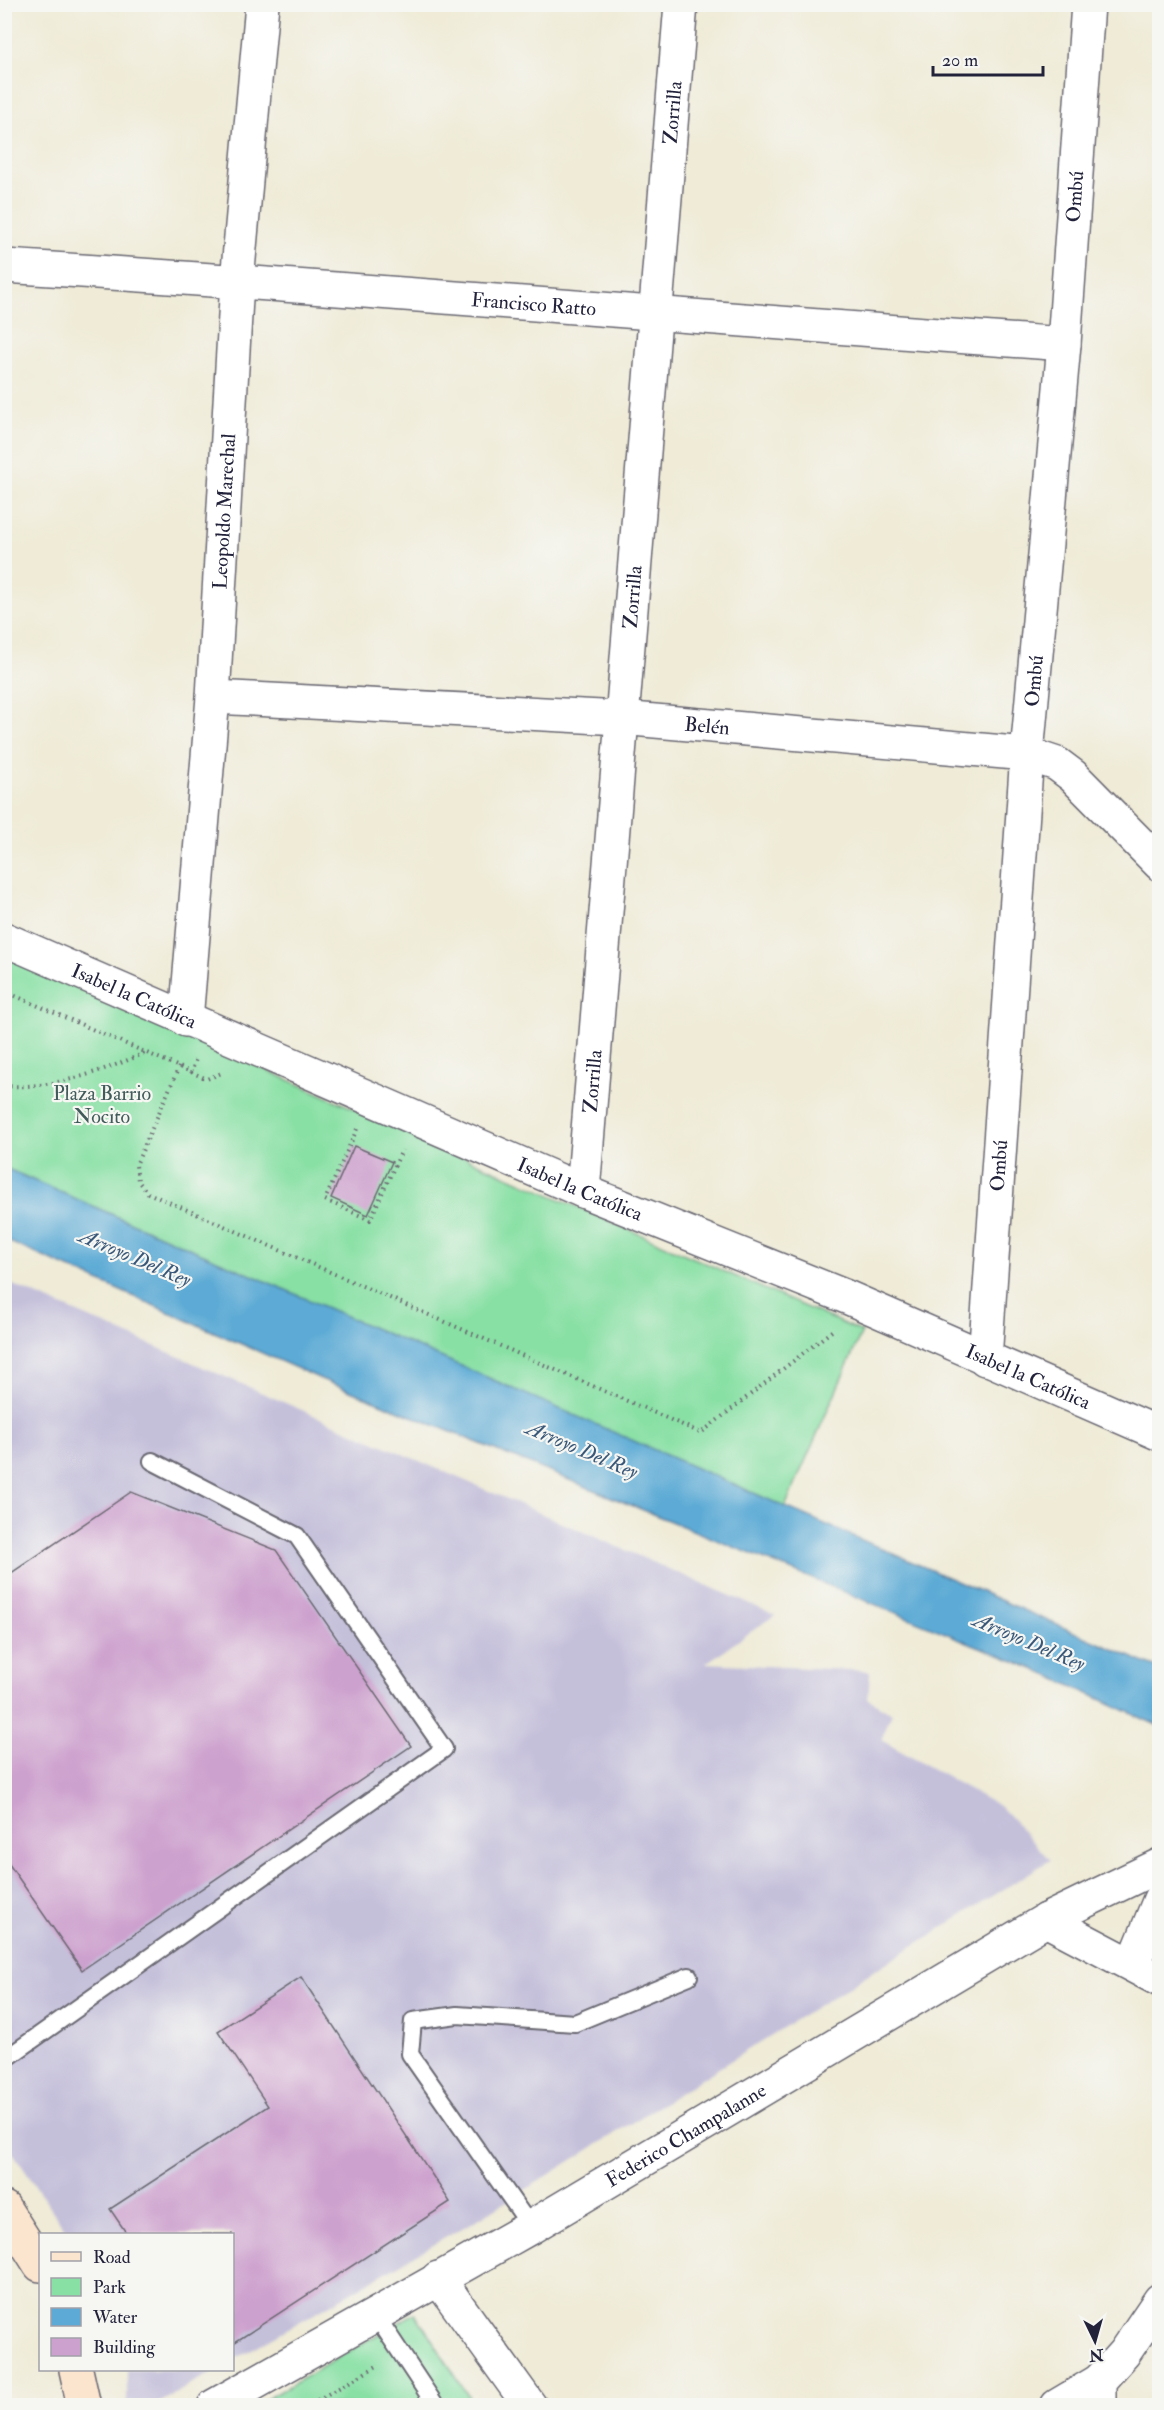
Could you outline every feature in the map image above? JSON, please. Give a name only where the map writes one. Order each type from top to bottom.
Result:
[{"type":"street","name":"Leopoldo Marechal","points":[[186,1020],[213,697],[237,281],[262,4]]},
{"type":"street","name":"Zorrilla","points":[[583,1191],[681,4]]},
{"type":"street","name":"Ombú","points":[[985,1359],[1027,754],[1064,344],[1088,4]]},
{"type":"street","name":"Francisco Ratto","points":[[4,266],[237,281],[654,315],[1064,344]]},
{"type":"street","name":"Belén","points":[[213,697],[621,718],[1027,754],[1057,764],[1073,776],[1160,864]]},
{"type":"street","name":"Isabel la Católica","points":[[4,939],[583,1191],[849,1298],[1160,1434]]},
{"type":"street","name":"Federico Champalanne","points":[[214,2406],[531,2227],[1046,1920],[1160,1865]]},
{"type":"street","points":[[1046,1920],[1146,1973],[1160,1899]]},
{"type":"street","points":[[4,2208],[39,2263]]},
{"type":"street","points":[[438,2278],[530,2406]]},
{"type":"street","points":[[1057,2406],[1099,2393],[1160,2300]]},
{"type":"street","points":[[76,2371],[84,2406]]},
{"type":"lane","points":[[4,2060],[444,1749],[297,1536],[152,1461]]},
{"type":"lane","points":[[531,2227],[410,2054],[413,2021],[457,2015],[575,2023],[689,1976]]},
{"type":"lane","points":[[375,2314],[436,2406]]},
{"type":"path","points":[[4,1086],[24,1087],[54,1083],[87,1075],[146,1053]]},
{"type":"path","points":[[179,1067],[136,1165],[138,1181],[148,1194],[701,1433],[836,1329],[849,1298]]},
{"type":"path","points":[[358,1127],[325,1200],[370,1220],[404,1146]]},
{"type":"path","points":[[307,2406],[401,2352]]},
{"type":"shaded area","points":[[4,1281],[775,1615],[706,1663],[870,1671],[868,1699],[892,1713],[881,1740],[1002,1808],[1050,1860],[485,2215],[234,2359],[234,2233],[67,2233],[5,2141]]},
{"type":"shaded area","points":[[127,2371],[214,2371],[154,2406],[127,2405]]},
{"type":"green space","name":"Plaza Barrio Nocito","points":[[5,955],[862,1332],[785,1507],[5,1168]]},
{"type":"green space","points":[[415,2313],[474,2405],[255,2406]]},
{"type":"water","name":"Arroyo Del Rey","points":[[5,1168],[1159,1669],[1159,1726],[1041,1672],[321,1379],[5,1240]]},
{"type":"building","points":[[354,1146],[392,1162],[368,1215],[331,1198]]},
{"type":"building","points":[[131,1492],[276,1550],[411,1746],[82,1970],[4,1857],[4,1578]]},
{"type":"building","points":[[301,1977],[450,2202],[234,2343],[234,2233],[126,2233],[110,2209],[268,2106],[218,2031]]}]
